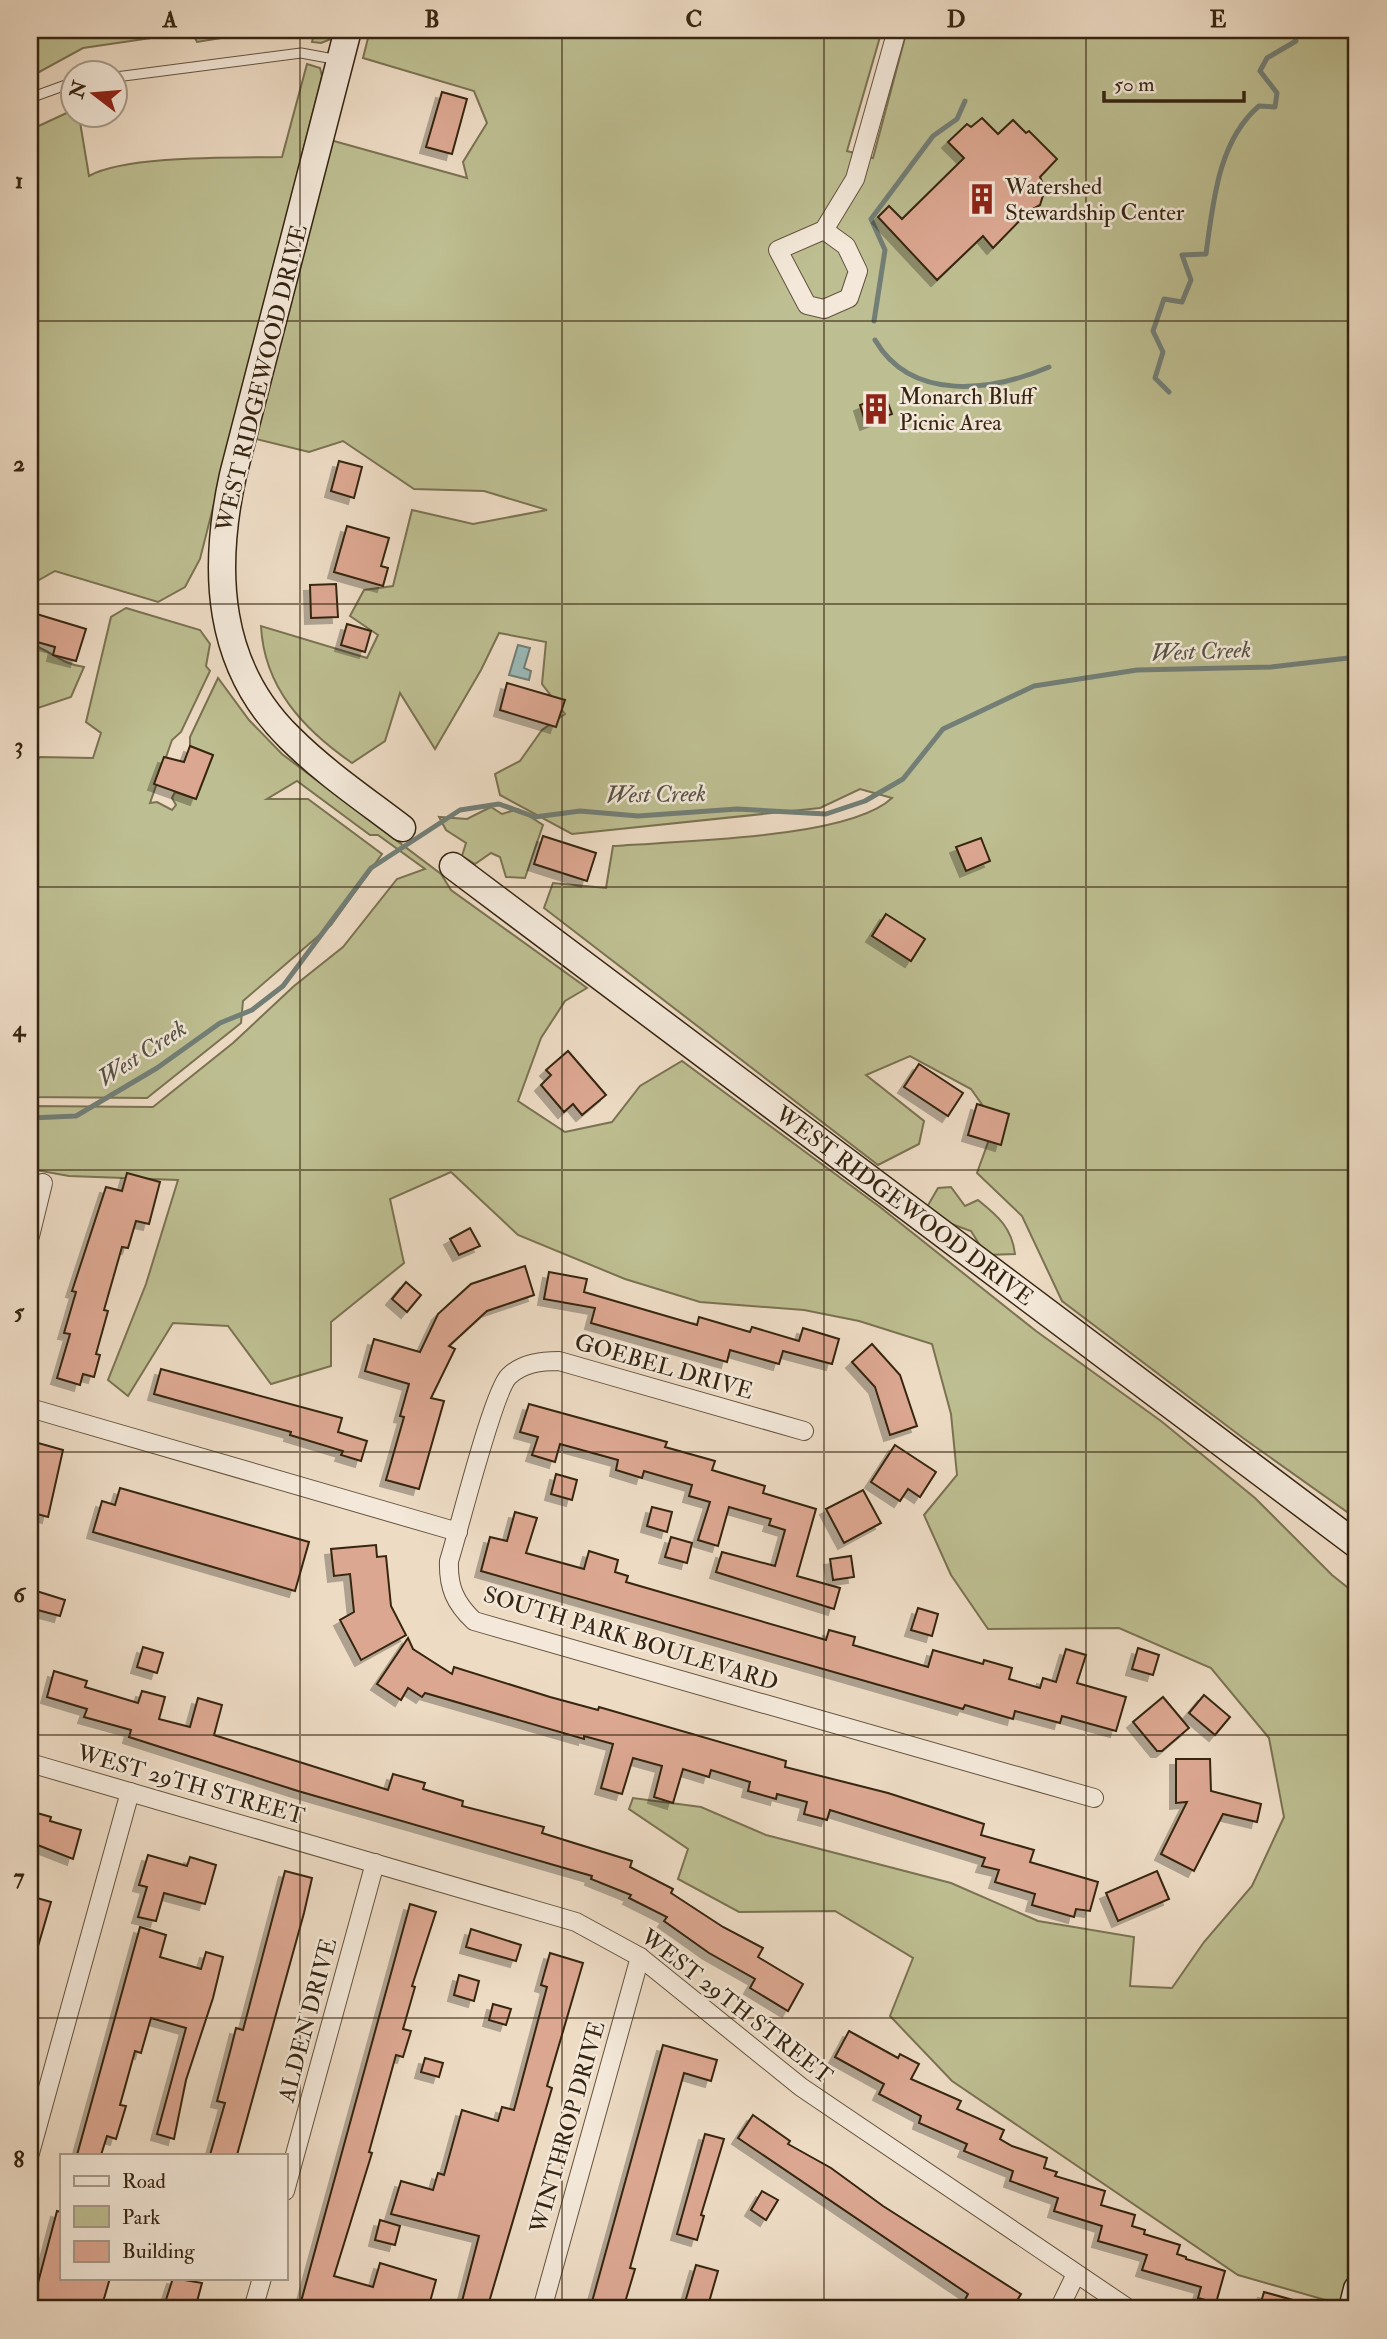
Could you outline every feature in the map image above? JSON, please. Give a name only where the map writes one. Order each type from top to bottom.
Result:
[{"type":"street","name":"WEST RIDGEWOOD DRIVE","points":[[348,30],[235,463],[223,520],[220,585],[236,654],[266,710],[318,764],[402,828]]},
{"type":"street","points":[[824,230],[846,246],[858,271],[849,298],[824,309],[807,305],[778,250],[824,230],[855,179],[897,30]]},
{"type":"street","name":"WEST RIDGEWOOD DRIVE","points":[[453,866],[1357,1545]]},
{"type":"street","points":[[30,1236],[43,1183]]},
{"type":"street","name":"GOEBEL DRIVE","points":[[458,1532],[493,1412],[508,1377],[536,1361],[559,1361],[804,1431]]},
{"type":"street","points":[[30,1408],[458,1532]]},
{"type":"street","name":"SOUTH PARK BOULEVARD","points":[[458,1532],[449,1561],[448,1580],[457,1605],[474,1621],[1094,1798]]},
{"type":"street","name":"WEST 29TH STREET","points":[[30,1763],[576,1922],[640,1957],[801,2088],[1129,2309]]},
{"type":"street","points":[[30,2153],[130,1792]]},
{"type":"street","name":"ALDEN DRIVE","points":[[287,2184],[375,1863]]},
{"type":"street","name":"WINTHROP DRIVE","points":[[542,2309],[640,1957]]},
{"type":"street","points":[[1059,2309],[1076,2274]]},
{"type":"street","points":[[253,2309],[261,2280]]},
{"type":"street","points":[[1352,2309],[1357,2289]]},
{"type":"lane","points":[[130,75],[301,53],[340,60]]},
{"type":"lane","points":[[30,98],[60,87]]},
{"type":"green space","points":[[30,30],[272,30],[197,42],[192,32],[83,48],[30,77]]},
{"type":"green space","points":[[315,30],[334,30],[331,39],[321,43],[312,42]]},
{"type":"green space","points":[[370,30],[882,30],[847,151],[873,158],[907,30],[1357,30],[1357,1519],[1243,1438],[1062,1301],[1022,1216],[977,1173],[995,1123],[971,1089],[910,1056],[866,1075],[924,1121],[919,1144],[878,1165],[544,908],[553,883],[606,888],[613,846],[761,836],[802,830],[870,812],[892,798],[860,789],[820,808],[572,834],[500,795],[495,774],[520,761],[542,730],[565,714],[542,684],[546,642],[499,633],[481,670],[435,749],[400,693],[385,741],[352,763],[318,736],[289,705],[270,668],[261,626],[367,658],[378,635],[350,616],[364,590],[393,586],[412,510],[473,524],[547,510],[484,491],[414,489],[343,441],[309,452],[252,438],[323,138],[467,178],[463,162],[487,123],[474,91],[363,58]]},
{"type":"green space","points":[[307,64],[320,68],[322,76],[200,559],[185,587],[158,602],[55,571],[30,585],[30,130],[60,116],[60,130],[81,130],[89,176],[106,169],[154,161],[282,157]]},
{"type":"green space","points":[[126,608],[200,630],[210,644],[206,666],[210,671],[181,732],[172,740],[150,803],[157,802],[172,810],[176,805],[172,798],[175,792],[196,799],[213,755],[190,746],[190,737],[218,678],[249,720],[282,754],[441,874],[451,890],[587,988],[565,1001],[541,1038],[518,1101],[565,1132],[612,1122],[640,1086],[682,1061],[880,1207],[1036,1331],[1161,1421],[1255,1498],[1332,1575],[1357,1595],[1357,2248],[1343,2305],[1238,2275],[952,2081],[890,2016],[913,1958],[835,1911],[739,1912],[678,1879],[688,1849],[629,1809],[633,1798],[701,1807],[766,1835],[951,1883],[1038,1921],[1134,1937],[1130,1986],[1172,1988],[1204,1942],[1252,1886],[1284,1817],[1269,1738],[1211,1668],[1119,1628],[988,1629],[951,1575],[924,1515],[957,1475],[951,1414],[932,1344],[859,1321],[804,1310],[700,1302],[625,1279],[518,1235],[451,1172],[390,1199],[404,1263],[331,1322],[331,1366],[271,1384],[228,1326],[173,1323],[128,1396],[108,1380],[146,1284],[178,1180],[69,1176],[30,1169],[30,1106],[153,1107],[233,1043],[294,986],[343,947],[397,879],[425,869],[378,835],[370,835],[297,781],[267,799],[308,799],[382,854],[331,925],[243,1001],[241,1023],[147,1098],[30,1097],[30,770],[40,757],[93,758],[101,733],[86,722],[111,617]]},
{"type":"green space","points":[[30,644],[68,663],[84,667],[71,697],[32,710]]},
{"type":"green space","points":[[491,807],[502,814],[518,809],[543,825],[525,878],[506,877],[500,857],[491,853],[475,864],[462,856],[466,843],[446,830],[439,817],[467,819]]},
{"type":"green space","points":[[951,1187],[965,1206],[978,1200],[998,1217],[1011,1237],[1015,1254],[986,1255],[971,1231],[946,1222],[927,1207],[938,1188]]},
{"type":"water","points":[[518,645],[530,648],[524,668],[531,671],[529,680],[509,675]]},
{"type":"building","points":[[442,92],[467,99],[452,154],[426,147]]},
{"type":"building","name":"Watershed Stewardship Center","points":[[982,118],[998,134],[1013,120],[1026,133],[1029,131],[1057,159],[1040,177],[1045,189],[1040,205],[1029,211],[993,248],[983,236],[937,280],[878,217],[889,206],[902,219],[964,158],[948,142],[967,124],[971,127]]},
{"type":"building","name":"Monarch Bluff Picnic Area","points":[[885,395],[892,414],[866,424],[860,405]]},
{"type":"building","points":[[339,461],[362,467],[354,498],[331,491]]},
{"type":"building","points":[[347,526],[389,538],[381,566],[388,568],[383,586],[334,572]]},
{"type":"building","points":[[336,584],[338,617],[311,618],[310,585]]},
{"type":"building","points":[[30,612],[86,629],[76,661],[53,655],[55,647],[30,640]]},
{"type":"building","points":[[347,624],[371,631],[365,652],[341,645]]},
{"type":"building","points":[[507,683],[565,700],[556,727],[500,710]]},
{"type":"building","points":[[190,746],[213,755],[196,799],[154,784],[164,757],[184,762]]},
{"type":"building","points":[[543,836],[596,853],[587,881],[534,864]]},
{"type":"building","points":[[981,838],[990,861],[966,871],[956,847]]},
{"type":"building","points":[[886,914],[925,939],[911,961],[872,936]]},
{"type":"building","points":[[568,1051],[606,1095],[582,1115],[573,1104],[564,1112],[541,1085],[551,1075],[546,1070]]},
{"type":"building","points":[[919,1064],[963,1093],[948,1116],[904,1087]]},
{"type":"building","points":[[977,1104],[1009,1114],[1001,1145],[968,1135]]},
{"type":"building","points":[[127,1173],[160,1182],[149,1224],[136,1221],[128,1248],[122,1247],[104,1310],[108,1311],[96,1354],[100,1355],[94,1377],[83,1374],[80,1385],[57,1378],[70,1334],[64,1333],[76,1292],[72,1291],[106,1187],[122,1191]]},
{"type":"building","points":[[470,1228],[480,1246],[459,1255],[450,1239]]},
{"type":"building","points":[[525,1266],[534,1295],[487,1311],[449,1346],[455,1349],[431,1398],[444,1401],[419,1489],[386,1480],[404,1417],[400,1416],[409,1384],[365,1371],[374,1339],[420,1352],[438,1314],[471,1284]]},
{"type":"building","points":[[549,1272],[587,1279],[584,1292],[697,1325],[699,1317],[750,1332],[752,1327],[799,1341],[803,1328],[839,1339],[832,1364],[783,1351],[779,1364],[730,1350],[727,1362],[591,1323],[595,1308],[544,1299]]},
{"type":"building","points":[[406,1282],[421,1295],[407,1312],[392,1299]]},
{"type":"building","points":[[872,1344],[900,1375],[917,1426],[890,1435],[875,1387],[852,1362]]},
{"type":"building","points":[[161,1369],[342,1418],[338,1432],[367,1441],[361,1461],[341,1455],[343,1451],[290,1435],[291,1432],[154,1394]]},
{"type":"building","points":[[529,1404],[667,1442],[665,1447],[715,1461],[712,1470],[765,1486],[763,1493],[816,1509],[797,1576],[840,1588],[834,1609],[716,1572],[722,1552],[775,1566],[785,1530],[769,1525],[771,1519],[729,1507],[718,1546],[698,1540],[710,1502],[689,1496],[692,1485],[644,1471],[642,1478],[616,1470],[618,1460],[560,1444],[555,1462],[532,1455],[538,1437],[520,1432]]},
{"type":"building","points":[[38,1443],[63,1450],[48,1517],[30,1512],[30,1470]]},
{"type":"building","points":[[895,1445],[936,1472],[920,1497],[908,1489],[900,1501],[871,1482]]},
{"type":"building","points":[[556,1474],[577,1480],[572,1500],[551,1494]]},
{"type":"building","points":[[120,1488],[309,1542],[295,1591],[93,1532],[102,1501],[115,1505]]},
{"type":"building","points":[[863,1490],[881,1523],[844,1543],[826,1509]]},
{"type":"building","points":[[652,1507],[672,1512],[667,1532],[647,1526]]},
{"type":"building","points":[[515,1512],[537,1518],[526,1553],[584,1569],[589,1551],[618,1560],[615,1572],[628,1576],[626,1582],[826,1640],[829,1630],[855,1637],[853,1645],[928,1667],[933,1650],[983,1664],[984,1660],[1012,1668],[1009,1679],[1040,1688],[1043,1678],[1056,1682],[1066,1649],[1086,1655],[1077,1683],[1126,1697],[1116,1731],[1062,1716],[1060,1723],[1015,1711],[1013,1719],[965,1705],[963,1709],[481,1571],[490,1537],[507,1541]]},
{"type":"building","points":[[671,1537],[692,1543],[687,1563],[665,1557]]},
{"type":"building","points":[[376,1545],[377,1557],[386,1556],[391,1606],[406,1635],[361,1660],[340,1620],[354,1612],[350,1574],[334,1576],[331,1549]]},
{"type":"building","points":[[851,1556],[854,1577],[833,1580],[830,1559]]},
{"type":"building","points":[[30,1589],[65,1600],[60,1616],[30,1608]]},
{"type":"building","points":[[918,1608],[938,1614],[932,1636],[911,1630]]},
{"type":"building","points":[[408,1638],[413,1649],[452,1674],[454,1667],[550,1697],[598,1710],[599,1707],[786,1761],[785,1767],[888,1793],[984,1824],[981,1835],[1034,1850],[1030,1862],[1098,1882],[1090,1911],[1076,1909],[1074,1917],[1032,1905],[1035,1894],[995,1882],[999,1870],[982,1866],[985,1858],[830,1810],[827,1820],[804,1814],[807,1802],[777,1794],[776,1799],[748,1791],[750,1782],[711,1770],[709,1777],[683,1769],[673,1803],[654,1797],[662,1766],[633,1758],[622,1794],[601,1788],[613,1744],[584,1736],[584,1739],[425,1693],[422,1697],[408,1688],[401,1700],[377,1684]]},
{"type":"building","points":[[143,1647],[163,1653],[157,1673],[137,1667]]},
{"type":"building","points":[[1138,1648],[1159,1655],[1153,1675],[1132,1669]]},
{"type":"building","points":[[54,1671],[87,1681],[85,1687],[138,1703],[142,1691],[165,1697],[159,1719],[190,1727],[198,1698],[222,1705],[214,1735],[388,1790],[393,1774],[425,1783],[423,1789],[463,1801],[462,1806],[544,1827],[542,1833],[632,1861],[630,1867],[673,1889],[671,1893],[723,1927],[763,1948],[758,1957],[803,1984],[788,2011],[750,1988],[755,1979],[709,1953],[664,1921],[667,1917],[629,1898],[631,1895],[591,1879],[592,1876],[298,1791],[129,1737],[131,1730],[84,1717],[87,1709],[47,1697]]},
{"type":"building","points":[[1204,1695],[1230,1717],[1215,1735],[1189,1713]]},
{"type":"building","points":[[1163,1697],[1189,1728],[1162,1751],[1157,1751],[1133,1722]]},
{"type":"building","points":[[1176,1759],[1210,1759],[1211,1791],[1261,1804],[1257,1822],[1223,1814],[1194,1871],[1161,1854],[1187,1802],[1176,1803]]},
{"type":"building","points":[[30,1811],[51,1817],[50,1821],[81,1830],[73,1859],[30,1842]]},
{"type":"building","points":[[148,1855],[187,1866],[190,1857],[216,1865],[205,1904],[164,1893],[156,1921],[138,1917],[147,1887],[139,1885]]},
{"type":"building","points":[[285,1871],[312,1878],[237,2154],[210,2154],[225,2103],[217,2101],[236,2028],[243,2030]]},
{"type":"building","points":[[1157,1871],[1169,1899],[1118,1921],[1106,1893]]},
{"type":"building","points":[[30,1896],[51,1902],[34,1960],[30,1959]]},
{"type":"building","points":[[410,1904],[436,1912],[412,1986],[415,1987],[403,2029],[411,2031],[403,2057],[396,2055],[369,2152],[372,2153],[334,2276],[373,2287],[380,2263],[436,2280],[428,2309],[299,2309]]},
{"type":"building","points":[[140,1927],[166,1935],[160,1957],[201,1969],[206,1952],[223,1957],[213,1998],[186,2080],[174,2139],[157,2134],[186,2028],[151,2018],[141,2053],[135,2051],[120,2105],[126,2106],[116,2139],[107,2136],[101,2154],[77,2154]]},
{"type":"building","points":[[471,1929],[521,1945],[516,1961],[466,1947]]},
{"type":"building","points":[[550,1953],[583,1963],[547,2086],[552,2088],[487,2309],[460,2309],[479,2236],[391,2214],[401,2181],[433,2190],[438,2173],[444,2175],[462,2110],[498,2121],[502,2107],[514,2110],[547,1987],[541,1985]]},
{"type":"building","points":[[459,1975],[479,1981],[474,2001],[454,1995]]},
{"type":"building","points":[[493,2004],[511,2009],[506,2025],[489,2020]]},
{"type":"building","points":[[849,2031],[898,2058],[900,2054],[919,2064],[911,2079],[961,2101],[957,2109],[1004,2130],[1000,2139],[1012,2146],[1047,2158],[1044,2168],[1057,2172],[1055,2176],[1105,2191],[1101,2205],[1135,2215],[1132,2226],[1145,2230],[1144,2234],[1180,2245],[1177,2254],[1186,2259],[1225,2271],[1216,2303],[1198,2298],[1201,2287],[1142,2270],[1147,2255],[1098,2241],[1102,2226],[1054,2211],[1058,2198],[1010,2181],[1013,2171],[964,2151],[967,2144],[919,2123],[921,2116],[879,2094],[884,2084],[835,2057]]},
{"type":"building","points":[[663,2045],[717,2060],[711,2081],[684,2073],[630,2268],[635,2269],[623,2309],[590,2309]]},
{"type":"building","points":[[425,2058],[443,2063],[439,2077],[421,2072]]},
{"type":"building","points":[[753,2115],[790,2141],[788,2144],[831,2168],[883,2206],[1021,2294],[1012,2309],[970,2309],[962,2305],[968,2294],[738,2138]]},
{"type":"building","points":[[705,2134],[724,2139],[701,2215],[704,2216],[697,2240],[677,2234]]},
{"type":"building","points":[[762,2191],[778,2200],[766,2220],[751,2210]]},
{"type":"building","points":[[57,2211],[60,2212],[60,2280],[109,2280],[101,2309],[69,2305],[68,2309],[31,2309]]},
{"type":"building","points":[[380,2220],[400,2226],[395,2245],[375,2240]]},
{"type":"building","points":[[696,2265],[718,2271],[707,2309],[683,2309]]},
{"type":"building","points":[[172,2280],[202,2283],[195,2309],[164,2306]]},
{"type":"building","points":[[1264,2292],[1311,2305],[1310,2309],[1259,2309]]},
{"type":"waterway","points":[[1169,392],[1155,378],[1163,352],[1153,331],[1164,299],[1182,302],[1191,280],[1182,255],[1206,254],[1215,194],[1234,137],[1245,120],[1259,106],[1275,107],[1277,93],[1260,71],[1267,58],[1296,41],[1292,30]]},
{"type":"waterway","points":[[874,321],[885,250],[871,219],[933,136],[957,119],[965,101]]},
{"type":"waterway","points":[[875,340],[891,360],[910,374],[932,383],[979,386],[1003,382],[1049,367]]},
{"type":"waterway","name":"West Creek","points":[[30,1118],[76,1116],[157,1068],[220,1023],[252,1010],[283,986],[371,868],[460,810],[499,804],[535,817],[580,811],[638,816],[737,809],[826,814],[865,801],[903,779],[943,729],[1034,686],[1137,670],[1271,667],[1357,657]]},
{"type":"place","name":"Watershed Stewardship Center","points":[[982,199]]},
{"type":"place","name":"Monarch Bluff Picnic Area","points":[[876,409]]}]
